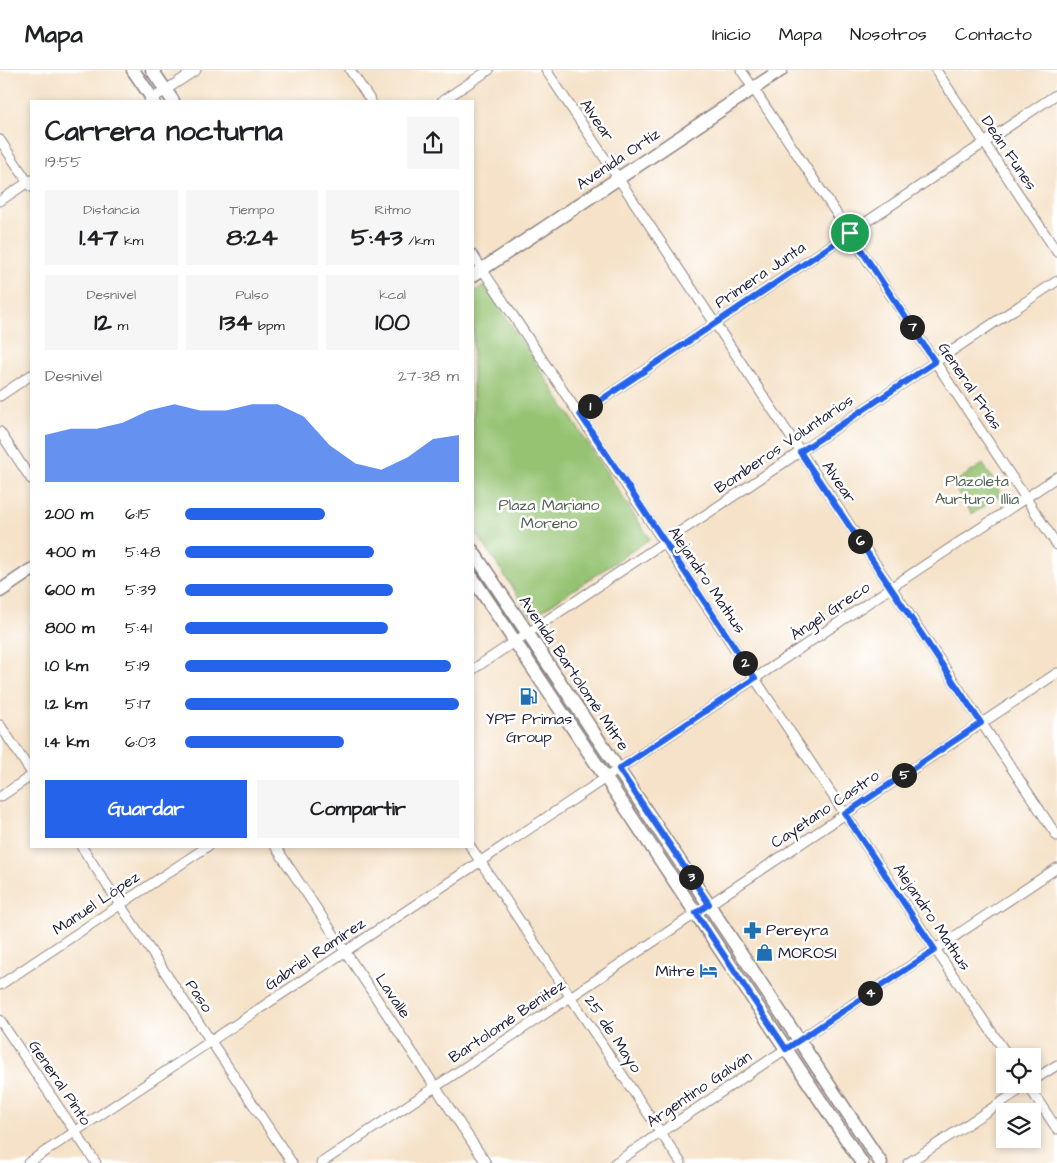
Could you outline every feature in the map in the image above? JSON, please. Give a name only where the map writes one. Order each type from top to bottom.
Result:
[{"type":"main road","points":[[133,70],[151,100]]},
{"type":"main road","points":[[152,70],[172,100]]},
{"type":"main road","name":"Avenida Ortíz","points":[[477,272],[781,70]]},
{"type":"main road","name":"Avenida Bartolomé Mitre","points":[[474,553],[882,1163]]},
{"type":"main road","points":[[0,591],[30,571]]},
{"type":"main road","name":"Avenida Bartolomé Mitre","points":[[474,580],[862,1163]]},
{"type":"street","points":[[153,100],[196,70]]},
{"type":"street","points":[[350,70],[370,100]]},
{"type":"street","points":[[444,100],[489,70]]},
{"type":"street","name":"Alvear","points":[[546,70],[1057,836]]},
{"type":"street","name":"General Frías","points":[[741,70],[1057,545]]},
{"type":"street","name":"Deán Funes","points":[[936,70],[1057,252]]},
{"type":"street","name":"Primera Junta","points":[[580,414],[1057,94]]},
{"type":"street","points":[[0,140],[30,183],[0,200]]},
{"type":"street","name":"Alejandro Mathus","points":[[477,272],[580,414],[935,950],[1002,1048]]},
{"type":"street","name":"Bomberos Voluntarios","points":[[528,633],[1057,281]]},
{"type":"street","points":[[0,396],[30,376]]},
{"type":"street","points":[[0,432],[30,477]]},
{"type":"street","name":"Ángel Greco","points":[[619,769],[1057,477]]},
{"type":"street","points":[[474,669],[528,633]]},
{"type":"street","name":"Cayetano Castro","points":[[709,904],[1057,673]]},
{"type":"street","points":[[0,725],[30,770]]},
{"type":"street","name":"Gabriel Ramírez","points":[[28,1163],[619,769]]},
{"type":"street","points":[[0,797],[30,777]]},
{"type":"street","name":"Paso","points":[[82,848],[292,1163]]},
{"type":"street","name":"Manuel López","points":[[0,985],[205,848]]},
{"type":"street","name":"Lavalle","points":[[277,848],[486,1163]]},
{"type":"street","name":"25 de Mayo","points":[[471,848],[681,1163]]},
{"type":"street","name":"Argentino Galván","points":[[615,1163],[1057,868]]},
{"type":"street","name":"Bartolomé Benitez","points":[[321,1163],[709,904]]},
{"type":"street","name":"General Pinto","points":[[0,1020],[96,1163]]},
{"type":"street","points":[[1041,1075],[1057,1065]]},
{"type":"street","points":[[908,1163],[1014,1093]]},
{"type":"street","points":[[1034,1093],[1057,1129]]},
{"type":"green space","name":"Plaza Mariano Moreno","points":[[485,285],[650,539],[532,617],[474,530],[474,292]]},
{"type":"green space","name":"Plazoleta Aurturo Illia","points":[[983,464],[1000,491],[998,497],[972,514],[952,484]]},
{"type":"place","name":"YPF Primas Group","points":[[529,697]]},
{"type":"place","name":"Pereyra","points":[[752,930]]},
{"type":"place","name":"MOROSI","points":[[764,953]]},
{"type":"place","name":"Mitre","points":[[709,971]]},
{"type":"route","points":[[850,233],[935,362],[800,452],[981,723],[845,814],[935,950],[786,1049],[696,913],[709,904],[619,769],[755,678],[580,414],[850,233]]}]
